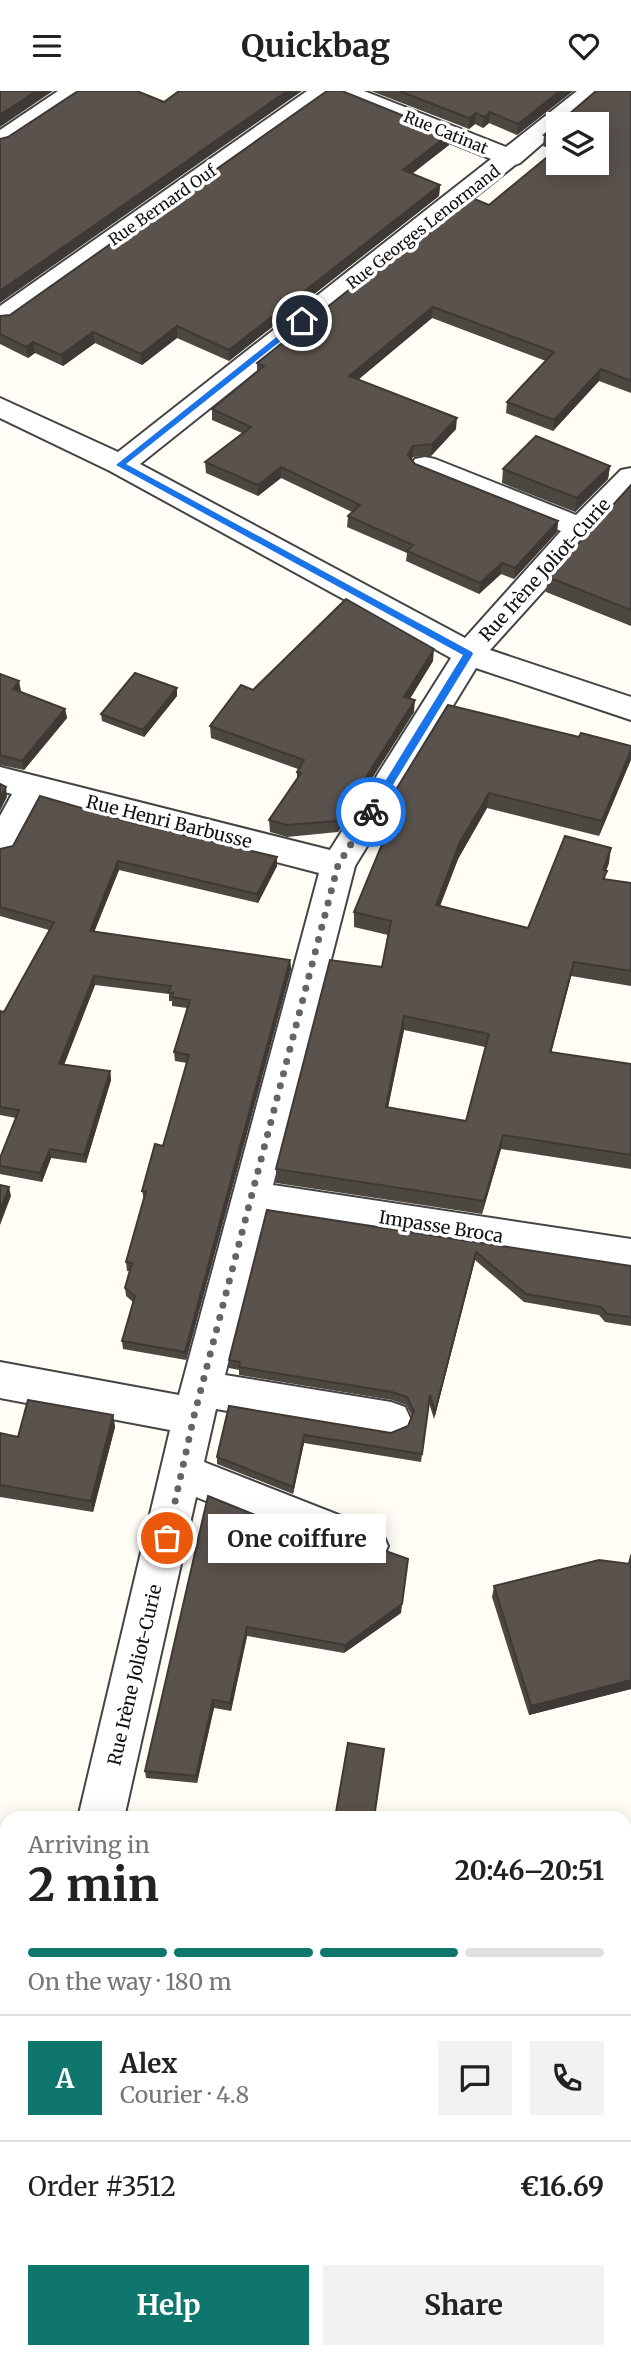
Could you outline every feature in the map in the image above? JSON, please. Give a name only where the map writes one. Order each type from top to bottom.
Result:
[{"type":"street","points":[[0,141],[74,91]]},
{"type":"street","name":"Rue Bernard Ouf","points":[[0,318],[323,91]]},
{"type":"street","name":"Rue Catinat","points":[[342,91],[511,158]]},
{"type":"street","name":"Rue Georges Lenormand","points":[[120,465],[511,158],[592,91]]},
{"type":"street","points":[[0,407],[120,465],[469,654],[631,709]]},
{"type":"street","points":[[425,466],[580,528]]},
{"type":"street","name":"Rue Irène Joliot-Curie","points":[[103,1811],[198,1403],[338,865],[469,654],[580,528],[631,477]]},
{"type":"street","name":"Rue Henri Barbusse","points":[[0,779],[338,865]]},
{"type":"street","points":[[0,845],[33,787]]},
{"type":"street","name":"Impasse Broca","points":[[252,1198],[631,1255]]},
{"type":"street","points":[[0,1380],[198,1403],[391,1420]]},
{"type":"street","points":[[182,1472],[367,1546]]},
{"type":"building","points":[[0,91],[36,91],[0,115]]},
{"type":"building","points":[[78,91],[137,91],[164,102],[179,91],[287,91],[0,291],[0,139],[8,137]]},
{"type":"building","points":[[327,91],[342,91],[449,134],[403,170],[440,185],[229,350],[177,326],[141,354],[93,332],[61,355],[33,342],[26,347],[0,334],[0,316],[10,315]]},
{"type":"building","points":[[399,91],[560,91],[518,124],[490,112],[484,117],[476,113],[469,118]]},
{"type":"building","points":[[596,91],[631,91],[631,381],[601,369],[554,420],[507,402],[554,352],[433,307],[349,376],[457,418],[432,444],[413,446],[408,455],[415,464],[558,521],[515,568],[502,563],[480,583],[407,551],[413,545],[348,516],[360,505],[281,467],[258,485],[205,462],[251,427],[212,409],[264,366],[257,363],[467,196],[489,205],[546,158],[546,175],[609,175],[609,112],[572,112]]},
{"type":"building","points":[[536,436],[610,466],[577,498],[503,469]]},
{"type":"building","points":[[631,485],[631,610],[548,577]]},
{"type":"building","points":[[346,599],[434,649],[404,697],[415,700],[338,821],[287,825],[269,820],[301,773],[297,772],[304,760],[210,726],[241,685],[253,690]]},
{"type":"building","points":[[135,673],[177,688],[143,730],[101,714]]},
{"type":"building","points":[[0,674],[19,681],[13,689],[65,709],[22,761],[0,755]]},
{"type":"building","points":[[448,705],[579,737],[581,733],[631,746],[602,821],[489,793],[459,844],[436,905],[528,928],[565,836],[611,848],[603,870],[607,871],[603,879],[631,883],[631,971],[574,962],[550,1052],[631,1064],[631,1155],[503,1135],[484,1201],[276,1169],[330,960],[382,967],[391,921],[354,912],[395,813],[381,814]],"holes":[[[404,1016],[489,1034],[466,1121],[386,1107]]]},
{"type":"building","points":[[0,784],[6,787],[0,798]]},
{"type":"building","points":[[40,796],[133,823],[277,857],[257,894],[118,861],[90,931],[290,960],[185,1352],[122,1341],[135,1296],[125,1288],[132,1263],[126,1262],[146,1191],[142,1191],[155,1144],[163,1146],[189,1055],[174,1052],[190,1000],[172,997],[173,993],[168,992],[171,986],[94,976],[59,1064],[110,1071],[84,1155],[50,1149],[40,1173],[0,1166],[0,1158],[19,1110],[0,1107],[0,1011],[4,1012],[54,922],[0,907],[0,849],[13,846]]},
{"type":"building","points":[[0,1185],[9,1187],[0,1211]]},
{"type":"building","points":[[267,1210],[631,1266],[631,1317],[607,1314],[601,1307],[526,1294],[476,1252],[435,1412],[430,1395],[422,1454],[304,1435],[293,1487],[217,1457],[229,1406],[391,1433],[408,1426],[414,1411],[407,1397],[392,1392],[239,1367],[240,1362],[229,1360]]},
{"type":"building","points":[[28,1400],[113,1415],[91,1501],[0,1485],[0,1433],[18,1437]]},
{"type":"building","points":[[208,1496],[366,1560],[386,1551],[408,1559],[402,1604],[345,1645],[247,1627],[230,1703],[213,1700],[196,1776],[145,1771]]},
{"type":"building","points":[[631,1555],[631,1680],[531,1706],[494,1586],[599,1560],[630,1564]]},
{"type":"building","points":[[348,1743],[384,1749],[375,1811],[336,1811]]},
{"type":"way so far","points":[[167,1538],[194,1416],[338,865],[371,812]]},
{"type":"place","name":"One coiffure","points":[[167,1538]]},
{"type":"route","points":[[302,321],[120,465],[469,654],[371,812]]}]
